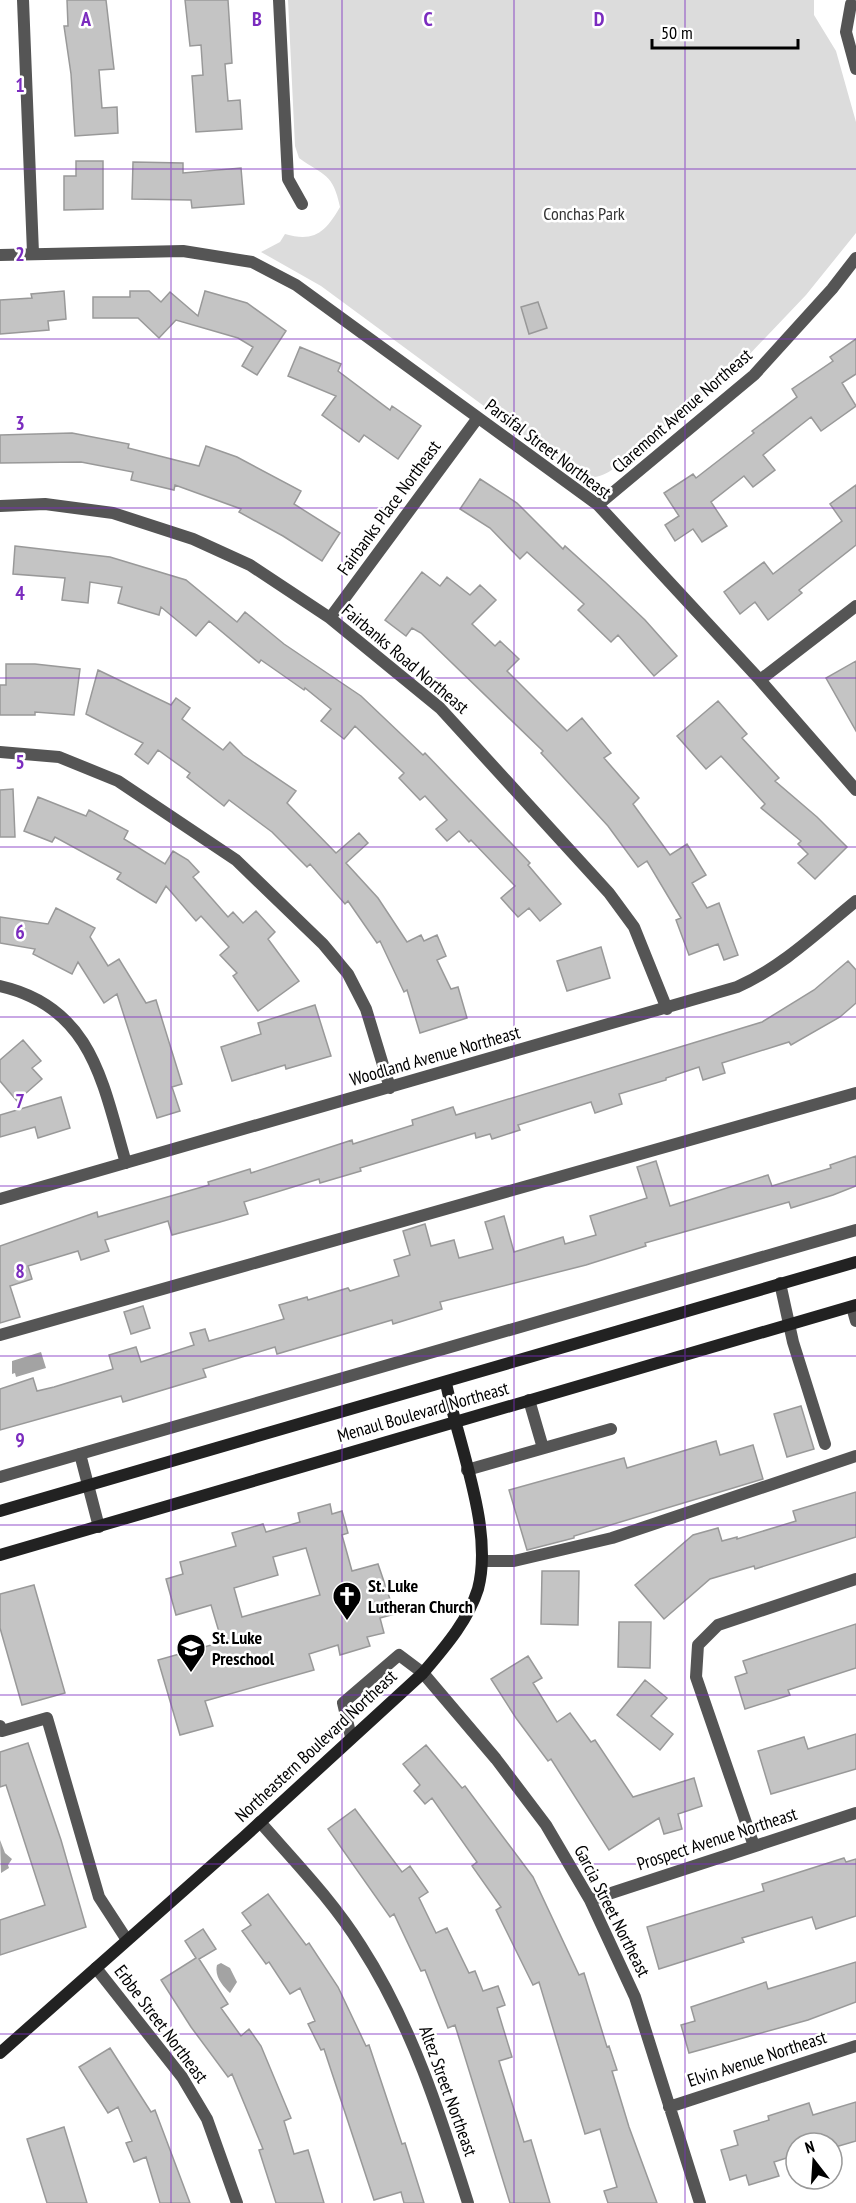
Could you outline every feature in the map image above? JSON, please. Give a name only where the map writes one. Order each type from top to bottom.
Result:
[{"type":"main road","name":"Menaul Boulevard Northeast","points":[[0,1511],[856,1262]]},
{"type":"main road","name":"Menaul Boulevard Northeast","points":[[0,1555],[854,1306]]},
{"type":"main road","name":"Northeastern Boulevard Northeast","points":[[0,2053],[260,1821],[423,1672],[446,1647],[466,1616],[477,1590],[482,1562],[480,1524],[453,1422],[446,1383]]},
{"type":"street","points":[[0,255],[33,253],[23,0]]},
{"type":"street","points":[[279,0],[288,178],[302,204]]},
{"type":"street","points":[[851,4],[846,32],[856,69]]},
{"type":"street","name":"Parsifal Street Northeast","points":[[33,253],[183,250],[252,262],[296,285],[598,505],[760,680],[856,790]]},
{"type":"street","name":"Claremont Avenue Northeast","points":[[598,505],[754,375],[832,289],[856,258]]},
{"type":"street","name":"Fairbanks Place Northeast","points":[[330,618],[477,418]]},
{"type":"street","name":"Fairbanks Road Northeast","points":[[0,506],[45,504],[113,513],[183,536],[250,565],[330,618],[440,708],[609,893],[634,927],[667,1009]]},
{"type":"street","points":[[760,680],[856,606]]},
{"type":"street","points":[[0,752],[59,757],[118,781],[236,860],[323,944],[348,974],[366,1009],[390,1088]]},
{"type":"street","name":"Woodland Avenue Northeast","points":[[0,1199],[667,1009],[755,979],[790,955],[856,901]]},
{"type":"street","points":[[0,986],[16,989],[46,1004],[75,1029],[96,1062],[126,1163]]},
{"type":"street","points":[[0,1335],[856,1093]]},
{"type":"street","points":[[0,1477],[856,1230]]},
{"type":"street","points":[[780,1283],[789,1325],[825,1444]]},
{"type":"street","points":[[854,1306],[856,1321]]},
{"type":"street","points":[[529,1400],[543,1448]]},
{"type":"street","points":[[466,1470],[611,1429]]},
{"type":"street","points":[[80,1454],[99,1527]]},
{"type":"street","points":[[482,1562],[514,1561],[612,1538],[856,1456]]},
{"type":"street","points":[[754,1846],[696,1677],[698,1645],[718,1625],[856,1579]]},
{"type":"street","name":"Garcia Street Northeast","points":[[351,1737],[343,1703],[399,1655],[423,1672],[496,1759],[546,1825],[590,1900],[635,1997],[700,2203]]},
{"type":"street","points":[[1,1730],[47,1718],[99,1897],[127,1940]]},
{"type":"street","name":"Prospect Avenue Northeast","points":[[590,1900],[856,1813]]},
{"type":"street","name":"Altez Street Northeast","points":[[260,1821],[330,1903],[361,1945],[392,1998],[423,2064],[468,2203]]},
{"type":"street","name":"Erbbe Street Northeast","points":[[96,1968],[182,2077],[207,2119],[237,2203]]},
{"type":"street","name":"Elvin Avenue Northeast","points":[[669,2107],[856,2046]]},
{"type":"green space","name":"Conchas Park","points":[[288,0],[814,0],[814,15],[836,51],[856,122],[856,233],[806,295],[745,359],[615,468],[596,477],[586,477],[575,473],[321,286],[261,252],[280,242],[285,234],[304,237],[318,233],[330,223],[340,207],[331,181],[299,158],[295,146]]},
{"type":"shaded area","points":[[41,1352],[46,1368],[16,1377],[15,1373],[12,1374],[12,1361]]},
{"type":"shaded area","points":[[0,1840],[5,1853],[12,1859],[8,1865],[9,1868],[1,1873]]},
{"type":"shaded area","points":[[221,1963],[230,1968],[237,1982],[230,1993],[217,1974],[217,1965]]},
{"type":"building","points":[[67,0],[106,0],[114,69],[99,70],[102,108],[117,107],[118,133],[75,136],[71,74],[64,26],[68,26]]},
{"type":"building","points":[[185,0],[228,0],[232,63],[225,64],[228,101],[240,100],[242,129],[196,132],[192,76],[203,75],[201,45],[190,46]]},
{"type":"building","points":[[76,161],[103,161],[103,209],[64,210],[64,176],[76,176]]},
{"type":"building","points":[[133,162],[183,163],[183,173],[241,168],[244,204],[192,208],[191,200],[132,199]]},
{"type":"building","points":[[64,291],[66,319],[48,321],[49,330],[0,334],[0,300],[32,298],[31,294]]},
{"type":"building","points":[[130,291],[149,291],[161,302],[170,292],[198,316],[205,291],[247,303],[286,331],[257,375],[242,366],[253,347],[238,338],[176,320],[159,338],[138,318],[93,318],[93,297],[130,297]]},
{"type":"building","points":[[538,302],[547,328],[529,334],[521,307]]},
{"type":"building","points":[[856,339],[856,374],[842,383],[856,406],[821,431],[811,417],[763,455],[775,470],[753,487],[744,476],[711,502],[727,526],[702,542],[693,529],[675,541],[665,525],[679,516],[664,493],[693,474],[696,478],[754,433],[752,431],[797,397],[792,389],[833,361],[830,357]]},
{"type":"building","points":[[300,347],[341,364],[338,371],[390,410],[392,406],[421,426],[398,459],[364,435],[359,442],[322,415],[336,396],[288,376]]},
{"type":"building","points":[[72,433],[129,444],[128,448],[199,466],[206,446],[237,457],[301,491],[294,504],[340,533],[322,561],[239,512],[241,509],[175,485],[174,490],[131,480],[133,472],[81,462],[0,463],[0,435]]},
{"type":"building","points":[[480,479],[517,503],[563,549],[565,546],[645,620],[677,656],[654,676],[618,635],[611,642],[578,610],[584,604],[527,552],[520,559],[490,528],[460,509]]},
{"type":"building","points":[[856,485],[856,545],[799,590],[802,593],[768,620],[755,602],[740,614],[724,592],[764,562],[773,574],[842,521],[830,504]]},
{"type":"building","points":[[15,546],[110,557],[186,580],[237,622],[245,612],[284,644],[361,696],[423,755],[425,753],[530,863],[528,865],[561,904],[540,921],[529,908],[518,917],[501,898],[515,886],[471,840],[469,842],[459,831],[447,841],[436,829],[447,820],[425,796],[420,800],[399,778],[404,773],[355,726],[344,739],[321,721],[331,709],[305,688],[304,690],[261,660],[259,663],[209,621],[196,636],[161,607],[159,615],[118,603],[122,587],[90,582],[88,603],[62,600],[65,578],[13,574]]},
{"type":"building","points":[[422,572],[440,586],[447,577],[470,595],[480,585],[496,600],[472,624],[495,646],[500,641],[519,659],[507,671],[567,731],[582,718],[611,753],[604,758],[639,798],[633,804],[670,855],[687,844],[706,875],[692,883],[707,908],[719,903],[738,955],[724,960],[718,944],[689,955],[676,920],[681,918],[647,861],[638,867],[608,826],[541,753],[543,751],[421,633],[412,628],[406,636],[385,620]]},
{"type":"building","points":[[856,661],[856,731],[826,678]]},
{"type":"building","points":[[6,664],[35,664],[80,669],[74,715],[35,712],[35,715],[0,715],[0,685],[6,685]]},
{"type":"building","points":[[98,670],[171,705],[176,698],[190,708],[182,719],[223,750],[230,742],[243,755],[296,791],[287,803],[336,853],[359,833],[368,843],[346,863],[378,898],[407,942],[421,935],[424,941],[437,935],[446,956],[437,960],[451,989],[458,987],[467,1018],[420,1033],[407,990],[404,992],[380,941],[377,943],[348,901],[345,904],[310,864],[307,867],[272,832],[229,800],[224,806],[187,777],[190,773],[158,750],[148,764],[135,754],[143,743],[86,714]]},
{"type":"building","points":[[718,701],[747,734],[742,738],[779,778],[775,781],[817,817],[847,847],[815,879],[798,863],[808,854],[798,844],[801,841],[761,808],[765,804],[721,756],[706,769],[677,736]]},
{"type":"building","points":[[13,789],[15,837],[0,837],[0,790]]},
{"type":"building","points":[[38,797],[86,816],[89,810],[128,831],[124,839],[165,864],[173,851],[188,860],[199,872],[193,877],[228,917],[233,912],[243,923],[256,911],[275,932],[268,939],[299,981],[258,1011],[233,976],[237,973],[220,955],[229,947],[201,916],[196,921],[166,886],[156,903],[117,879],[121,873],[55,837],[52,842],[24,831]]},
{"type":"building","points":[[56,908],[95,928],[90,937],[108,966],[119,959],[146,1003],[156,1000],[182,1084],[172,1087],[180,1111],[157,1118],[117,994],[104,1003],[78,962],[72,974],[33,954],[35,949],[0,943],[0,917],[48,924]]},
{"type":"building","points":[[601,947],[610,978],[567,991],[557,961]]},
{"type":"building","points":[[848,961],[856,970],[856,1003],[840,1017],[791,1045],[789,1042],[722,1063],[725,1073],[703,1080],[699,1067],[619,1094],[622,1104],[595,1113],[591,1102],[518,1125],[520,1130],[492,1139],[490,1134],[476,1138],[475,1133],[360,1168],[361,1171],[320,1183],[319,1179],[244,1202],[248,1214],[172,1235],[168,1221],[105,1240],[109,1251],[81,1260],[78,1251],[28,1266],[32,1279],[10,1286],[20,1317],[0,1323],[0,1246],[97,1212],[98,1217],[209,1185],[208,1182],[250,1169],[251,1173],[352,1140],[353,1144],[413,1125],[412,1120],[453,1107],[456,1115],[762,1022],[814,990]]},
{"type":"building","points":[[315,1005],[331,1056],[286,1069],[285,1065],[232,1081],[221,1047],[261,1034],[258,1023]]},
{"type":"building","points":[[23,1040],[41,1061],[32,1068],[42,1079],[17,1101],[0,1081],[0,1060]]},
{"type":"building","points":[[61,1097],[70,1128],[38,1138],[35,1127],[0,1137],[0,1115]]},
{"type":"building","points":[[856,1156],[856,1186],[833,1195],[791,1208],[789,1202],[645,1243],[646,1246],[586,1265],[440,1302],[442,1309],[393,1324],[392,1320],[277,1354],[275,1347],[203,1369],[206,1377],[123,1402],[121,1396],[0,1430],[0,1389],[33,1378],[37,1391],[54,1387],[113,1369],[109,1355],[136,1347],[141,1362],[194,1345],[190,1333],[205,1329],[209,1341],[284,1319],[279,1305],[307,1297],[308,1300],[348,1288],[350,1291],[399,1276],[394,1260],[410,1255],[403,1231],[425,1224],[431,1246],[454,1240],[459,1258],[493,1249],[485,1222],[504,1216],[514,1252],[563,1237],[565,1244],[596,1235],[590,1216],[647,1198],[637,1167],[656,1161],[670,1206],[768,1175],[772,1186],[831,1168],[830,1165]]},
{"type":"building","points":[[143,1306],[150,1328],[131,1334],[124,1312]]},
{"type":"building","points":[[801,1406],[814,1449],[787,1457],[774,1414]]},
{"type":"building","points":[[716,1441],[720,1455],[753,1445],[763,1479],[574,1536],[574,1538],[527,1550],[509,1490],[624,1458],[627,1468]]},
{"type":"building","points":[[856,1492],[856,1537],[755,1569],[754,1566],[710,1579],[664,1619],[635,1585],[693,1535],[718,1528],[722,1541],[737,1537],[737,1539],[796,1521],[793,1511]]},
{"type":"building","name":"St. Luke Lutheran Church","points":[[330,1504],[332,1514],[342,1511],[348,1533],[342,1535],[352,1571],[378,1564],[395,1614],[380,1618],[384,1633],[367,1637],[370,1646],[340,1655],[338,1645],[309,1654],[314,1670],[205,1701],[213,1726],[180,1735],[158,1660],[222,1642],[211,1605],[176,1615],[166,1579],[183,1574],[180,1562],[236,1546],[232,1533],[263,1524],[266,1532],[300,1522],[298,1513]],"holes":[[[306,1548],[320,1595],[242,1617],[234,1588],[278,1575],[273,1557]]]},
{"type":"building","points":[[542,1571],[579,1571],[578,1625],[541,1624]]},
{"type":"building","points":[[34,1585],[65,1693],[22,1705],[0,1628],[0,1594]]},
{"type":"building","points":[[619,1622],[651,1622],[650,1668],[618,1667]]},
{"type":"building","points":[[856,1624],[856,1668],[788,1690],[790,1695],[745,1709],[735,1677],[747,1673],[743,1661]]},
{"type":"building","points":[[528,1656],[542,1678],[533,1683],[557,1722],[570,1713],[591,1742],[595,1740],[633,1797],[694,1778],[702,1806],[678,1814],[682,1829],[664,1834],[659,1818],[609,1850],[551,1759],[548,1761],[491,1679]]},
{"type":"building","points":[[645,1680],[667,1698],[651,1716],[673,1734],[660,1750],[617,1715]]},
{"type":"building","points":[[856,1734],[856,1769],[771,1794],[758,1751],[804,1737],[808,1749]]},
{"type":"building","points":[[28,1743],[61,1840],[86,1927],[0,1955],[0,1920],[45,1905],[6,1785],[0,1787],[0,1752]]},
{"type":"building","points":[[426,1745],[462,1788],[465,1786],[533,1877],[579,1975],[584,1973],[607,2047],[609,2046],[617,2070],[612,2071],[629,2127],[657,2203],[608,2203],[604,2191],[617,2187],[600,2129],[585,2134],[539,1982],[533,1985],[496,1910],[501,1907],[472,1866],[477,1862],[432,1798],[425,1804],[414,1791],[420,1785],[403,1764]]},
{"type":"building","points":[[355,1809],[402,1872],[410,1866],[428,1892],[419,1898],[436,1933],[447,1928],[469,1973],[475,1971],[483,1991],[498,1986],[505,2005],[497,2008],[512,2057],[499,2061],[524,2142],[531,2140],[550,2203],[510,2203],[455,2025],[448,2028],[425,1970],[421,1971],[394,1914],[390,1917],[328,1829]]},
{"type":"building","points":[[844,1858],[846,1862],[856,1859],[856,1916],[816,1929],[812,1917],[742,1938],[744,1942],[659,1969],[647,1927],[764,1891],[762,1884]]},
{"type":"building","points":[[268,1894],[306,1945],[309,1943],[338,1987],[366,2046],[369,2045],[424,2203],[404,2203],[401,2192],[374,2200],[324,2049],[321,2050],[308,2024],[315,2021],[300,1988],[290,1994],[269,1962],[266,1964],[242,1931],[251,1925],[242,1913]]},
{"type":"building","points":[[203,1929],[216,1949],[199,1959],[228,2004],[221,2008],[241,2036],[249,2029],[261,2046],[291,2118],[284,2121],[294,2154],[308,2150],[324,2203],[276,2203],[259,2150],[263,2149],[232,2074],[228,2077],[191,2027],[161,1980],[196,1958],[185,1941]]},
{"type":"building","points":[[856,1962],[856,2002],[808,2020],[689,2053],[681,2025],[695,2021],[691,2007],[766,1982],[768,1989]]},
{"type":"building","points":[[110,2048],[151,2112],[155,2110],[190,2203],[160,2203],[146,2157],[134,2162],[126,2143],[132,2141],[118,2107],[108,2113],[79,2067]]},
{"type":"building","points":[[856,2102],[856,2141],[844,2144],[844,2131],[784,2131],[784,2159],[774,2162],[779,2176],[749,2185],[746,2175],[730,2180],[721,2150],[738,2145],[734,2131],[769,2120],[768,2116],[809,2103],[813,2115]]},
{"type":"building","points":[[64,2127],[87,2203],[47,2203],[27,2139]]},
{"type":"place","name":"St. Luke Lutheran Church","points":[[347,1622]]},
{"type":"place","name":"St. Luke Preschool","points":[[191,1674]]}]
